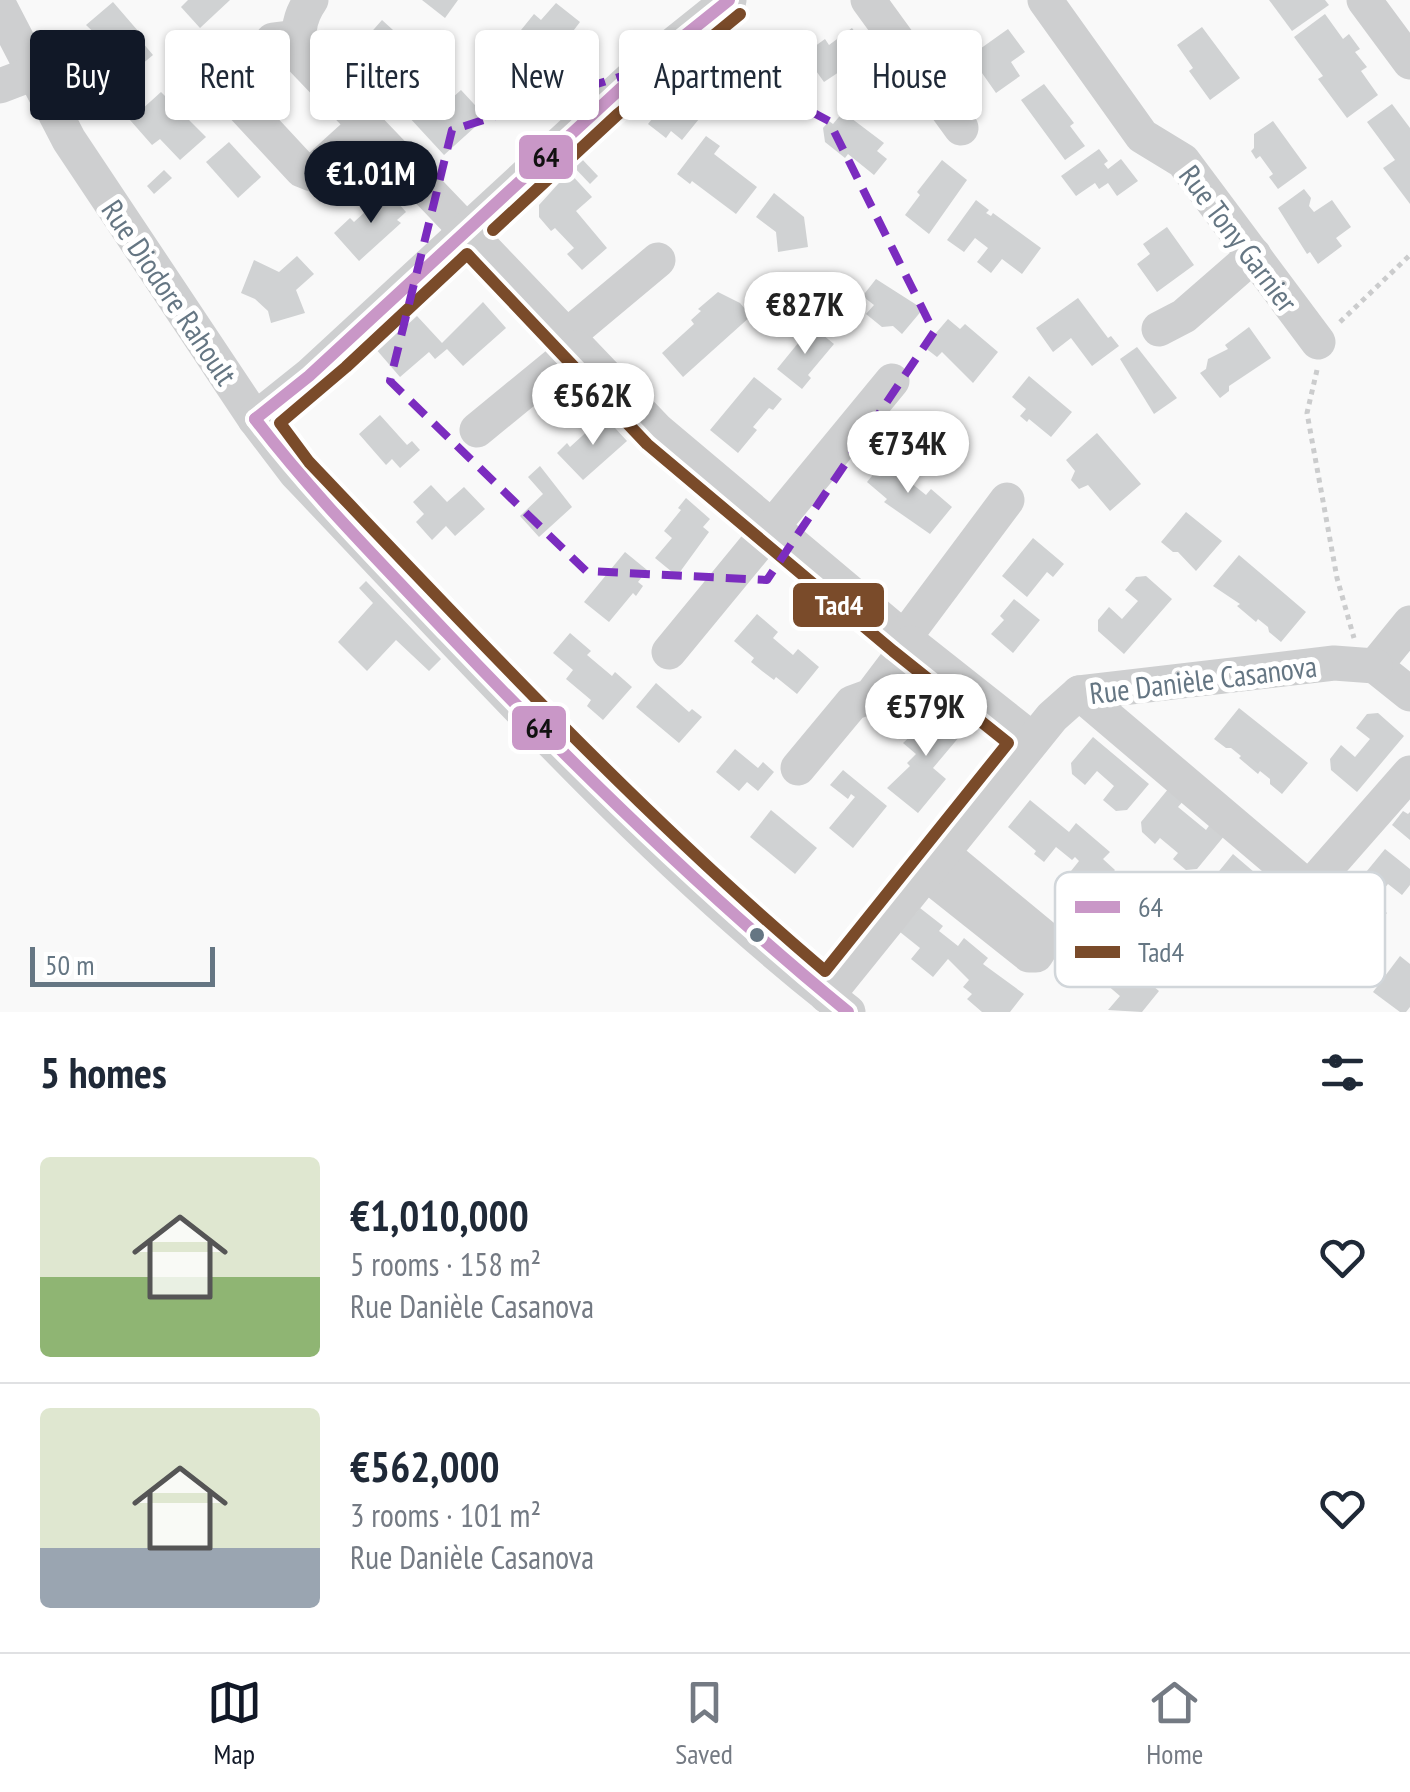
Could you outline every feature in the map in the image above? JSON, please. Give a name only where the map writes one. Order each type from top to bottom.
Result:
[{"type":"street","points":[[311,0],[303,11],[297,37],[303,60],[658,432],[1033,740]]},
{"type":"street","points":[[255,419],[310,376],[633,77],[729,0]]},
{"type":"street","points":[[868,0],[961,128]]},
{"type":"street","name":"Rue Tony Garnier","points":[[1045,0],[1142,136],[1183,161],[1254,256],[1329,339]]},
{"type":"street","points":[[1364,0],[1410,62]]},
{"type":"street","name":"Rue Diodore Rahoult","points":[[0,7],[30,64]]},
{"type":"street","points":[[297,37],[273,40],[238,79],[234,87],[237,100],[302,170],[312,174],[366,125]]},
{"type":"street","points":[[0,86],[30,74]]},
{"type":"street","name":"Rue Diodore Rahoult","points":[[59,120],[255,419],[296,473],[586,776],[731,914],[838,1004]]},
{"type":"street","points":[[1159,329],[1184,316],[1254,256]]},
{"type":"street","points":[[477,430],[658,260]]},
{"type":"street","points":[[669,652],[892,381]]},
{"type":"street","points":[[798,768],[852,703],[870,696],[1006,500]]},
{"type":"street","points":[[1410,622],[1368,666],[1410,694]]},
{"type":"street","name":"Rue Danièle Casanova","points":[[838,1004],[934,863],[1064,702],[1079,693],[1334,663],[1368,666]]},
{"type":"street","points":[[1079,693],[1291,872]]},
{"type":"street","points":[[1324,872],[1410,773]]},
{"type":"path","points":[[1368,666],[1337,578],[1307,413],[1329,339],[1410,256]]},
{"type":"highlighted area","points":[[698,52],[829,121],[934,332],[767,580],[586,571],[390,381],[452,130]]},
{"type":"building","points":[[188,0],[230,0],[200,28],[181,7]]},
{"type":"building","points":[[422,0],[458,0],[445,18]]},
{"type":"building","points":[[1269,0],[1325,0],[1329,5],[1292,31]]},
{"type":"building","points":[[113,2],[137,30],[91,30],[86,25]]},
{"type":"building","points":[[556,3],[580,22],[574,30],[521,30],[534,14],[541,20]]},
{"type":"building","points":[[1325,14],[1343,39],[1349,34],[1360,49],[1355,52],[1367,67],[1361,71],[1378,95],[1347,118],[1294,37]]},
{"type":"building","points":[[382,20],[393,30],[373,30]]},
{"type":"building","points":[[1202,27],[1240,78],[1210,100],[1189,71],[1193,68],[1177,45]]},
{"type":"building","points":[[1008,29],[1025,52],[1011,62],[1020,76],[996,93],[982,73],[982,47]]},
{"type":"building","points":[[825,39],[829,45],[837,39],[837,73],[824,82],[817,72],[817,45]]},
{"type":"building","points":[[145,46],[153,55],[145,62]]},
{"type":"building","points":[[1044,84],[1074,123],[1070,126],[1085,146],[1065,160],[1021,100]]},
{"type":"building","points":[[461,90],[475,105],[475,120],[483,120],[444,155],[412,120],[455,120],[455,95]]},
{"type":"building","points":[[161,92],[165,96],[165,120],[189,120],[206,137],[180,160],[160,139],[152,145],[130,120],[145,120],[145,106]]},
{"type":"building","points":[[1392,104],[1410,128],[1410,204],[1383,168],[1395,160],[1367,122]]},
{"type":"building","points":[[837,119],[854,120],[884,143],[877,151],[887,159],[874,175],[825,142],[823,128],[829,121],[833,124]]},
{"type":"building","points":[[651,120],[698,120],[682,140],[671,131],[666,138],[648,124]]},
{"type":"building","points":[[1273,121],[1307,168],[1278,189],[1269,177],[1273,174],[1260,156],[1256,159],[1251,151],[1254,134]]},
{"type":"building","points":[[706,136],[720,146],[714,154],[757,187],[736,214],[677,174]]},
{"type":"building","points":[[229,142],[261,177],[238,198],[206,162]]},
{"type":"building","points":[[1099,149],[1108,161],[1104,164],[1108,169],[1121,159],[1138,181],[1117,196],[1108,183],[1099,189],[1095,183],[1076,196],[1061,176]]},
{"type":"building","points":[[580,157],[598,176],[590,184],[572,165]]},
{"type":"building","points":[[942,160],[967,180],[929,234],[905,215]]},
{"type":"building","points":[[164,170],[172,178],[154,194],[147,186]]},
{"type":"building","points":[[569,172],[592,197],[576,211],[607,248],[582,270],[567,254],[574,248],[539,217],[539,205]]},
{"type":"building","points":[[385,188],[406,212],[397,220],[401,223],[359,261],[334,233],[350,218],[354,222]]},
{"type":"building","points":[[1304,189],[1314,212],[1332,200],[1351,227],[1336,238],[1342,246],[1318,264],[1310,252],[1307,254],[1278,208]]},
{"type":"building","points":[[774,193],[804,217],[808,247],[778,252],[776,232],[756,217]]},
{"type":"building","points":[[976,200],[989,210],[986,213],[993,213],[1041,248],[1022,274],[1002,259],[991,273],[977,262],[988,248],[975,238],[964,252],[947,240]]},
{"type":"building","points":[[1167,227],[1194,265],[1157,292],[1137,264],[1150,254],[1143,244]]},
{"type":"building","points":[[297,256],[314,274],[296,290],[305,313],[271,323],[268,311],[241,293],[254,260],[279,272]]},
{"type":"building","points":[[876,279],[923,309],[902,334],[893,326],[882,327],[866,314],[874,305],[865,293]]},
{"type":"building","points":[[718,292],[740,303],[751,316],[683,377],[662,353],[694,324],[691,320],[701,311],[698,309]]},
{"type":"building","points":[[1078,298],[1108,338],[1111,336],[1119,346],[1092,366],[1071,338],[1053,352],[1036,328]]},
{"type":"building","points":[[483,302],[506,328],[463,366],[447,349],[435,359],[429,352],[400,377],[375,348],[417,316],[442,343]]},
{"type":"building","points":[[948,319],[960,329],[965,324],[998,352],[973,383],[942,352],[937,357],[924,347]]},
{"type":"building","points":[[812,326],[834,344],[808,375],[811,378],[802,389],[777,369]]},
{"type":"building","points":[[1249,327],[1271,358],[1229,386],[1220,398],[1200,373],[1206,369],[1208,359],[1228,349],[1225,345]]},
{"type":"building","points":[[1137,347],[1177,398],[1154,414],[1120,359]]},
{"type":"building","points":[[1029,376],[1072,412],[1051,437],[1020,416],[1026,409],[1012,397]]},
{"type":"building","points":[[754,377],[782,399],[753,427],[757,430],[738,453],[710,430]]},
{"type":"building","points":[[380,415],[407,445],[412,441],[420,450],[400,468],[392,459],[386,465],[359,434]]},
{"type":"building","points":[[604,416],[627,441],[583,480],[557,453],[567,443],[570,447]]},
{"type":"building","points":[[1097,433],[1141,484],[1110,511],[1088,485],[1079,489],[1071,480],[1075,471],[1066,460]]},
{"type":"building","points":[[889,455],[911,473],[906,478],[916,487],[926,495],[931,489],[952,507],[930,534],[884,502],[887,499],[867,482]]},
{"type":"building","points":[[540,466],[572,507],[539,537],[520,516],[543,494],[528,477]]},
{"type":"building","points":[[431,485],[447,502],[464,487],[485,509],[455,536],[446,526],[432,540],[416,522],[424,514],[413,502]]},
{"type":"building","points":[[686,498],[710,519],[703,527],[709,532],[677,576],[655,558],[672,538],[664,531]]},
{"type":"building","points":[[1186,512],[1222,541],[1196,571],[1178,552],[1161,542]]},
{"type":"building","points":[[1033,538],[1064,564],[1053,577],[1047,572],[1027,597],[1002,576]]},
{"type":"building","points":[[625,552],[647,570],[638,582],[643,586],[636,596],[633,593],[609,622],[584,602]]},
{"type":"building","points":[[1239,555],[1306,612],[1281,642],[1268,627],[1258,619],[1256,622],[1237,606],[1240,604],[1213,586]]},
{"type":"building","points":[[1146,576],[1172,599],[1124,654],[1098,631],[1098,620],[1109,607],[1122,619],[1138,601],[1125,590],[1136,577]]},
{"type":"building","points":[[366,581],[441,659],[429,671],[396,640],[367,671],[338,642],[373,603],[359,588]]},
{"type":"building","points":[[1014,599],[1040,620],[1013,653],[991,634],[1004,620],[1000,616]]},
{"type":"building","points":[[757,614],[778,632],[773,638],[793,655],[798,649],[819,667],[797,694],[751,662],[754,658],[734,641]]},
{"type":"building","points":[[570,633],[591,651],[587,655],[632,687],[603,720],[587,706],[591,700],[566,679],[573,670],[553,653]]},
{"type":"building","points":[[656,683],[689,712],[692,709],[702,717],[679,743],[636,707]]},
{"type":"building","points":[[935,705],[965,730],[933,768],[946,779],[918,813],[887,788],[910,766],[907,763],[916,754],[903,743],[927,721],[923,718]]},
{"type":"building","points":[[1239,708],[1308,763],[1282,794],[1270,784],[1270,779],[1214,739]]},
{"type":"building","points":[[1378,713],[1404,736],[1357,792],[1331,770],[1330,759],[1341,745],[1355,757],[1370,739],[1356,728],[1367,714]]},
{"type":"building","points":[[1093,737],[1149,784],[1127,810],[1116,811],[1103,800],[1114,786],[1097,771],[1085,785],[1072,774],[1071,763]]},
{"type":"building","points":[[735,749],[758,768],[763,762],[774,772],[758,791],[747,782],[739,791],[716,772]]},
{"type":"building","points":[[843,770],[887,806],[853,848],[829,828],[855,797],[851,794],[848,799],[830,785]]},
{"type":"building","points":[[1169,788],[1184,800],[1178,807],[1206,830],[1211,823],[1225,835],[1197,869],[1186,870],[1173,859],[1178,853],[1160,838],[1155,844],[1142,832],[1141,822]]},
{"type":"building","points":[[1030,800],[1069,832],[1076,823],[1110,852],[1103,859],[1115,870],[1072,872],[1079,861],[1056,847],[1044,862],[1008,827]]},
{"type":"building","points":[[771,810],[817,848],[795,874],[750,837]]},
{"type":"building","points":[[1403,811],[1410,812],[1410,840],[1392,825]]},
{"type":"building","points":[[1385,849],[1410,869],[1410,885],[1402,895],[1388,884],[1385,888],[1385,872],[1366,872]]},
{"type":"building","points":[[1233,854],[1254,872],[1218,872]]},
{"type":"building","points":[[920,908],[943,926],[939,931],[958,946],[964,938],[988,958],[983,964],[1024,994],[1010,1012],[982,1012],[967,999],[972,994],[963,987],[969,980],[948,959],[933,977],[911,959],[920,948],[900,932]]},
{"type":"building","points":[[1400,956],[1410,964],[1410,1007],[1406,1012],[1400,1012],[1373,992],[1377,987],[1385,987],[1385,976]]},
{"type":"building","points":[[1110,987],[1154,987],[1159,991],[1142,1012],[1108,1010],[1120,996]]},
{"type":"transit line","name":"64","points":[[255,419],[309,376],[633,77],[729,0]]},
{"type":"transit line","name":"Tad4","points":[[493,230],[617,115],[740,14]]},
{"type":"transit line","name":"Tad4","points":[[467,254],[647,444],[1008,743],[825,971],[690,850],[560,723],[309,462],[280,423],[467,254]]},
{"type":"transit line","name":"64","points":[[255,419],[348,528],[543,732],[692,876],[848,1012]]}]
